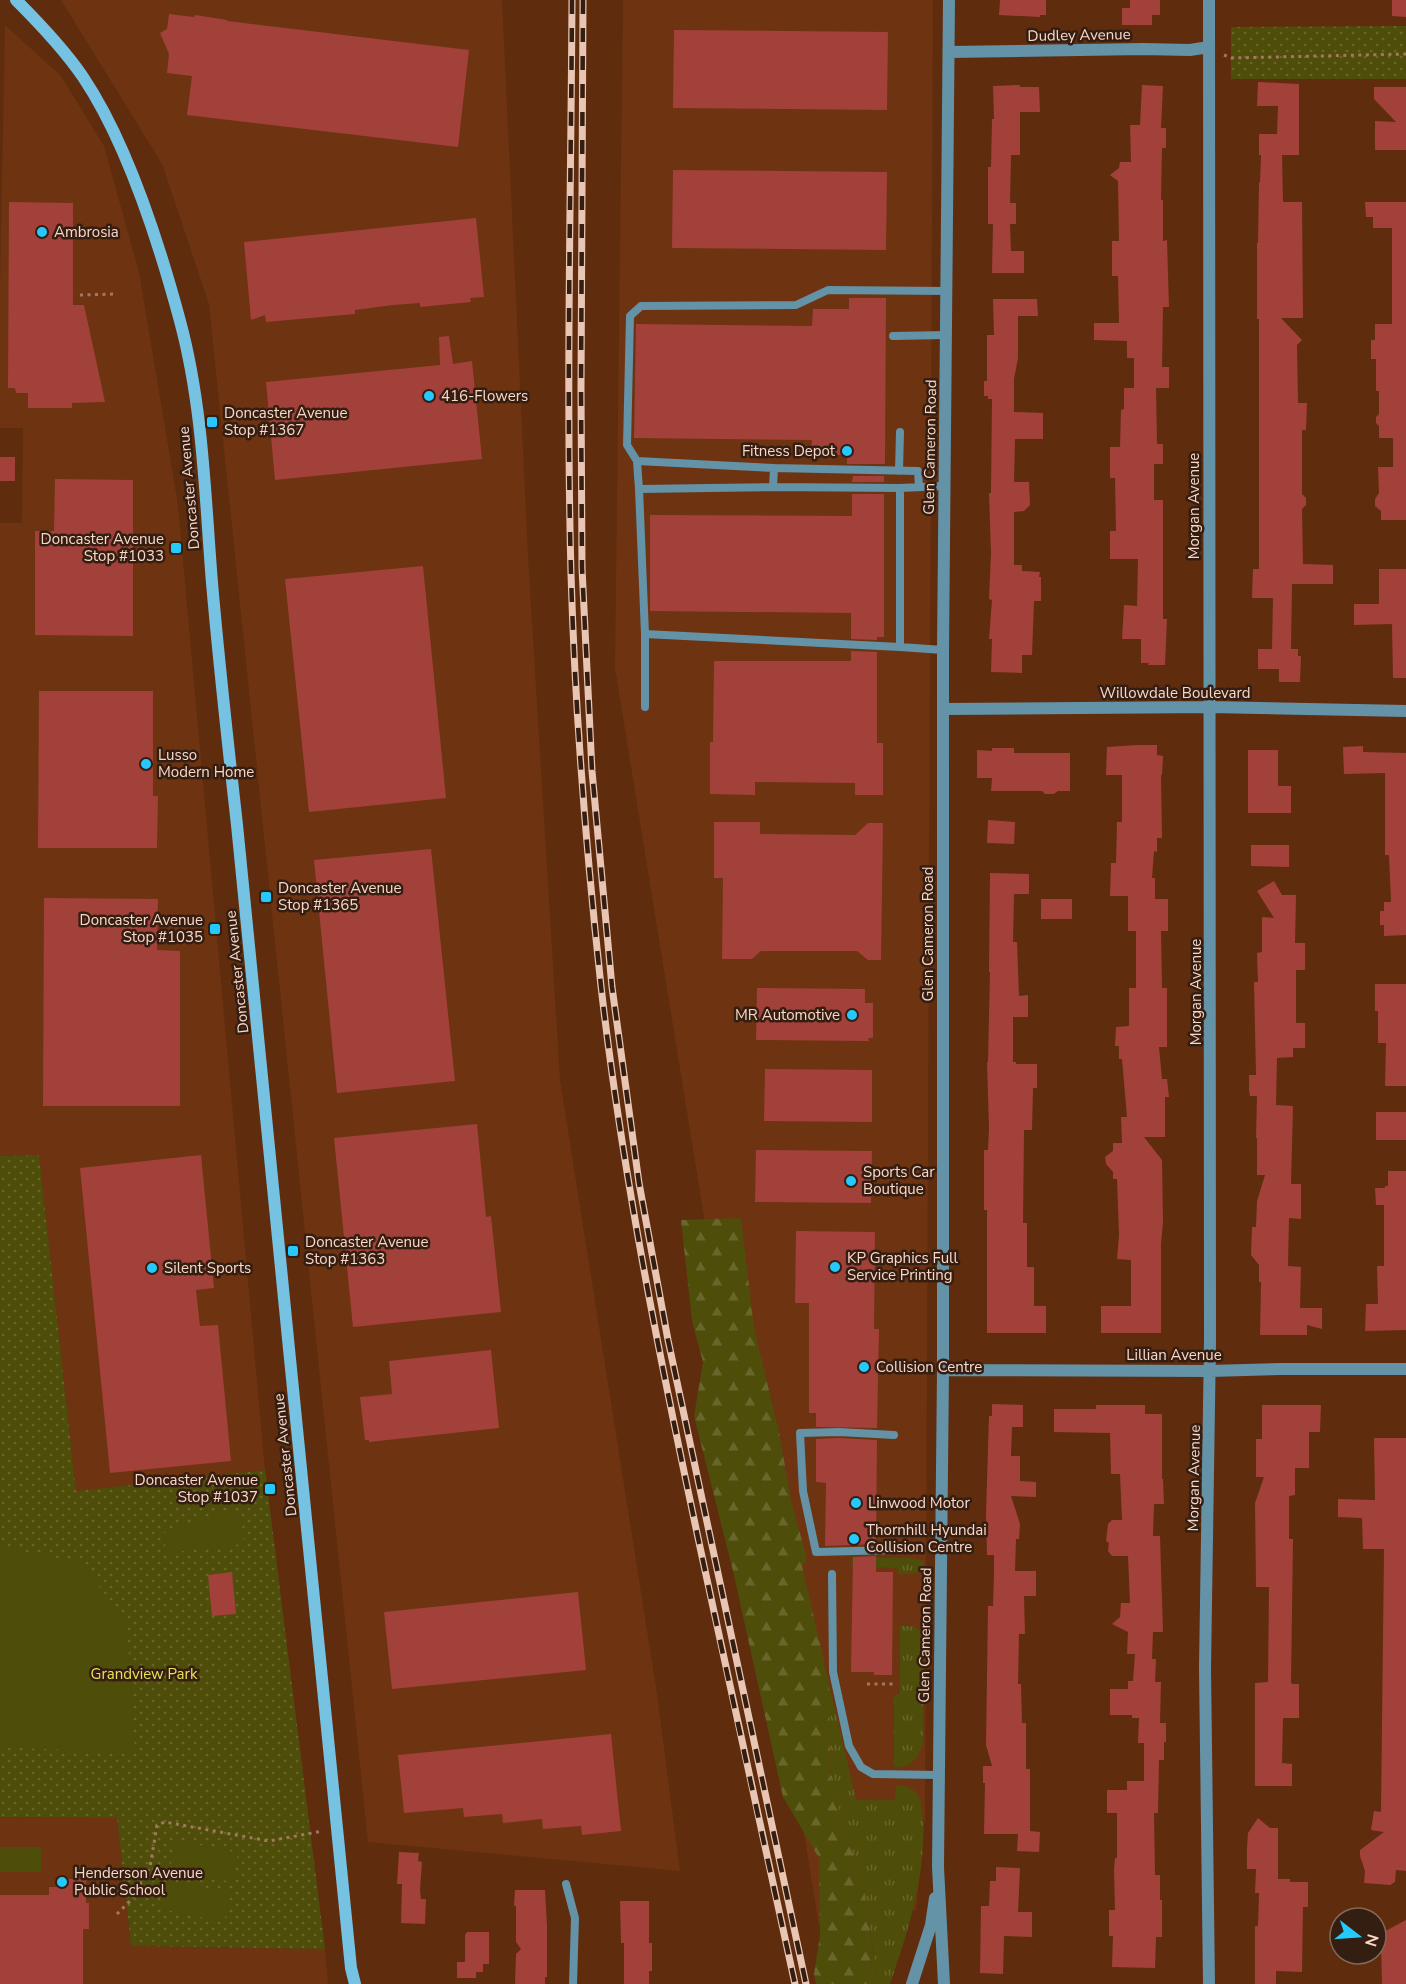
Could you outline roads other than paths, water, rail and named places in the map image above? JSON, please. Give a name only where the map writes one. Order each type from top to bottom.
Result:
[{"type":"street","name":"Doncaster Avenue","points":[[16,0],[63,50],[82,76],[115,137],[131,173],[167,276],[182,327],[192,383],[203,462],[215,623],[270,1145],[336,1829],[351,1968],[355,1984]]},
{"type":"street","name":"Glen Cameron Road","points":[[944,1984],[938,1867],[943,1370],[943,650],[949,0]]},
{"type":"street","name":"Morgan Avenue","points":[[1209,0],[1210,1371],[1205,1668],[1209,1984]]},
{"type":"street","name":"Dudley Avenue","points":[[949,52],[1190,50],[1209,47]]},
{"type":"street","name":"Willowdale Boulevard","points":[[944,709],[1210,706],[1406,711]]},
{"type":"street","name":"Lillian Avenue","points":[[943,1370],[1406,1369]]},
{"type":"street","name":"Glen Cameron Road","points":[[912,1984],[931,1925],[938,1867]]},
{"type":"lane","points":[[645,707],[645,634],[638,461],[627,445],[630,316],[641,306],[796,305],[828,290],[946,291]]},
{"type":"lane","points":[[893,336],[946,335]]},
{"type":"lane","points":[[899,471],[900,432]]},
{"type":"lane","points":[[638,461],[774,468],[918,471],[919,488]]},
{"type":"lane","points":[[773,487],[774,468]]},
{"type":"lane","points":[[639,489],[945,486]]},
{"type":"lane","points":[[900,488],[900,647]]},
{"type":"lane","points":[[645,634],[943,650]]},
{"type":"lane","points":[[894,1435],[839,1432],[800,1433],[803,1491],[816,1552],[894,1550]]},
{"type":"lane","points":[[832,1574],[834,1672],[849,1746],[861,1767],[873,1774],[939,1775]]},
{"type":"lane","points":[[566,1884],[575,1918],[573,1984]]},
{"type":"railway","points":[[572,0],[569,359],[571,574],[582,780],[601,986],[620,1131],[645,1275],[714,1614],[795,1984]]},
{"type":"railway","points":[[583,0],[582,568],[592,771],[612,987],[639,1183],[668,1340],[806,1984]]},
{"type":"place","name":"Ambrosia","points":[[42,232]]},
{"type":"place","name":"416-Flowers","points":[[429,396]]},
{"type":"place","name":"Doncaster Avenue Stop #1367","points":[[212,422]]},
{"type":"place","name":"Fitness Depot","points":[[847,451]]},
{"type":"place","name":"Doncaster Avenue Stop #1033","points":[[176,548]]},
{"type":"place","name":"Lusso Modern Home","points":[[146,764]]},
{"type":"place","name":"Doncaster Avenue Stop #1365","points":[[266,897]]},
{"type":"place","name":"Doncaster Avenue Stop #1035","points":[[215,929]]},
{"type":"place","name":"MR Automotive","points":[[852,1015]]},
{"type":"place","name":"Sports Car Boutique","points":[[851,1181]]},
{"type":"place","name":"Doncaster Avenue Stop #1363","points":[[293,1251]]},
{"type":"place","name":"KP Graphics Full Service Printing","points":[[835,1267]]},
{"type":"place","name":"Silent Sports","points":[[152,1268]]},
{"type":"place","name":"Collision Centre","points":[[864,1367]]},
{"type":"place","name":"Doncaster Avenue Stop #1037","points":[[270,1489]]},
{"type":"place","name":"Linwood Motor","points":[[856,1503]]},
{"type":"place","name":"Thornhill Hyundai Collision Centre","points":[[854,1539]]},
{"type":"place","name":"Henderson Avenue Public School","points":[[62,1882]]},
{"type":"park label","name":"Grandview Park","points":[[144,1674]]}]
